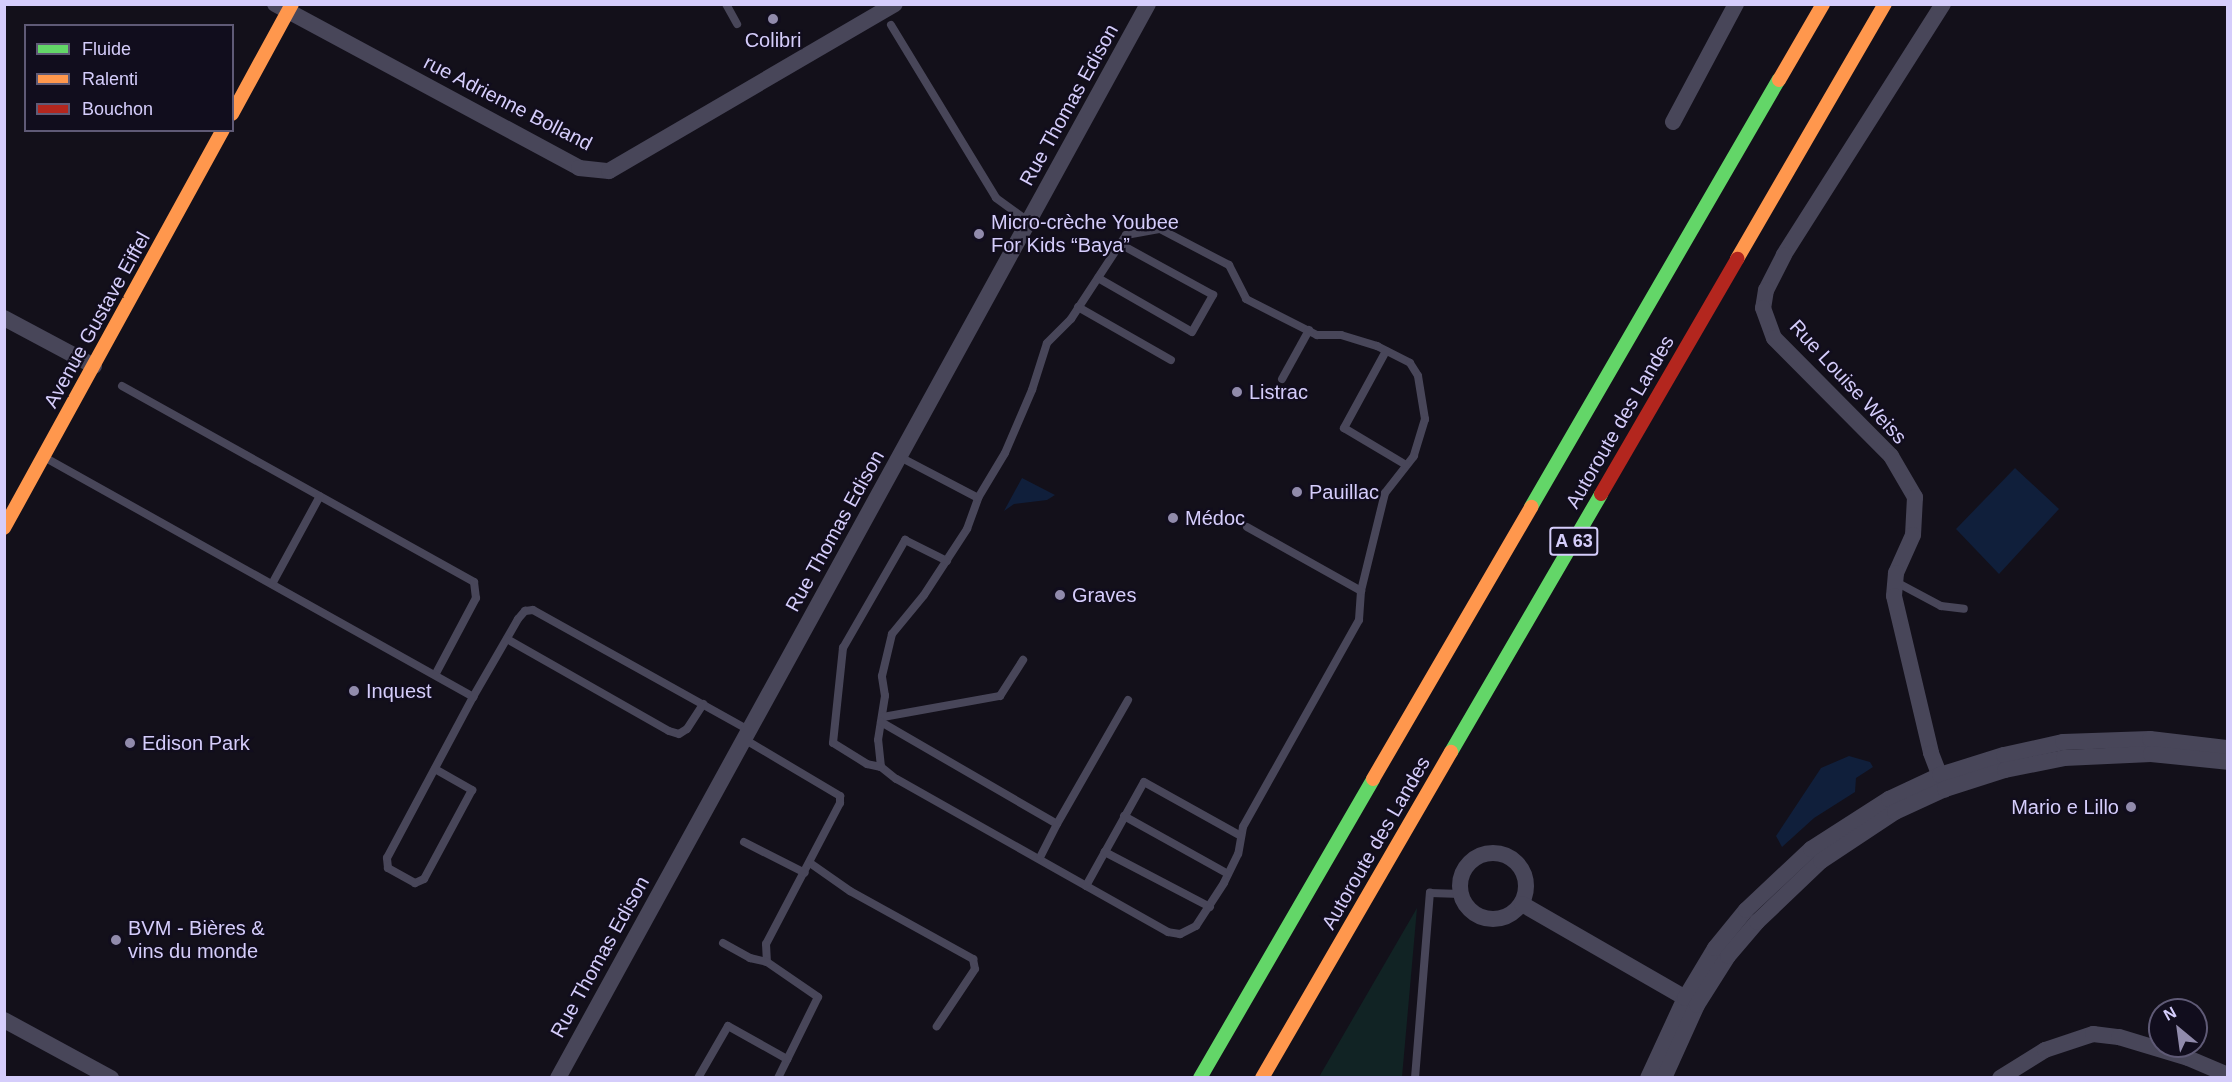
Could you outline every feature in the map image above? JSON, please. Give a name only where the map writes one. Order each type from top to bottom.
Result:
[{"type":"main road","points":[[1553,470],[1612,346],[1805,4]]},
{"type":"main road","name":"Autoroute des Landes","points":[[1200,1077],[1823,4]]},
{"type":"main road","name":"Autoroute des Landes","points":[[1262,1077],[1885,4]]},
{"type":"main road","points":[[1710,307],[1786,193],[1899,4]]},
{"type":"main road","points":[[234,110],[286,7]]},
{"type":"main road","name":"Avenue Gustave Eiffel","points":[[4,528],[222,132]]},
{"type":"street","name":"rue Adrienne Bolland","points":[[286,7],[579,168],[609,171],[895,4]]},
{"type":"street","name":"Rue Thomas Edison","points":[[558,1077],[1148,4]]},
{"type":"street","points":[[1673,122],[1736,4]]},
{"type":"street","name":"Rue Louise Weiss","points":[[1943,4],[1784,255],[1766,290],[1763,308],[1774,338],[1891,456],[1915,497],[1913,535],[1895,582],[1894,596],[1909,665],[1943,782]]},
{"type":"street","points":[[4,318],[94,366]]},
{"type":"street","points":[[1664,1077],[1691,1002],[1715,948],[1740,918],[1794,864],[1869,811],[2004,755],[2063,742],[2150,739],[2228,748]]},
{"type":"street","points":[[1943,782],[2096,755],[2151,754],[2228,762]]},
{"type":"street","points":[[1499,853],[1518,863],[1524,872],[1526,894],[1522,904],[1504,918],[1493,920],[1473,912],[1461,894],[1460,883],[1469,863],[1478,856],[1499,853]]},
{"type":"street","points":[[1522,904],[1691,1002]]},
{"type":"street","points":[[1648,1077],[1691,1002]]},
{"type":"street","points":[[4,1020],[111,1077]]},
{"type":"street","points":[[2000,1077],[2045,1050],[2093,1034],[2120,1036],[2188,1058],[2228,1075]]},
{"type":"lane","points":[[726,4],[737,24]]},
{"type":"lane","points":[[891,25],[996,198],[1029,222]]},
{"type":"lane","points":[[881,767],[878,740],[882,720],[882,676],[892,634],[947,561],[967,529],[978,498],[1005,453],[1047,343],[1078,307],[1126,235],[1160,229],[1228,265],[1246,298],[1317,334],[1341,335],[1386,351],[1410,363],[1424,398],[1422,436],[1414,456],[1386,493],[1360,591],[1359,620],[1240,836],[1228,874],[1210,907],[1196,926],[1180,934],[1168,932],[1040,857],[896,779],[881,767],[867,764],[833,743],[843,648],[905,540],[947,561]]},
{"type":"lane","points":[[1098,278],[1192,332],[1213,296],[1120,244]]},
{"type":"lane","points":[[1078,307],[1172,360]]},
{"type":"lane","points":[[1282,379],[1309,330]]},
{"type":"lane","points":[[1386,351],[1344,428],[1406,465]]},
{"type":"lane","points":[[123,386],[474,582],[476,598],[435,675]]},
{"type":"lane","points":[[44,457],[473,697]]},
{"type":"lane","points":[[900,457],[978,498]]},
{"type":"lane","points":[[272,584],[320,496]]},
{"type":"lane","points":[[1246,527],[1360,591]]},
{"type":"lane","points":[[1895,582],[1941,606],[1964,609]]},
{"type":"lane","points":[[435,769],[472,790],[424,879],[415,883],[388,868],[387,858],[473,697],[518,619],[533,610],[702,704],[840,796],[840,803],[766,944],[767,962]]},
{"type":"lane","points":[[507,639],[678,734],[687,729],[702,704]]},
{"type":"lane","points":[[882,720],[1000,696],[1023,660]]},
{"type":"lane","points":[[1040,857],[1128,700]]},
{"type":"lane","points":[[882,720],[1057,824]]},
{"type":"lane","points":[[1086,886],[1143,782],[1240,836]]},
{"type":"lane","points":[[1124,816],[1228,874]]},
{"type":"lane","points":[[744,842],[805,873]]},
{"type":"lane","points":[[1105,852],[1210,907]]},
{"type":"lane","points":[[810,863],[850,891],[973,959],[975,969],[937,1026]]},
{"type":"lane","points":[[1415,1077],[1430,893],[1461,894]]},
{"type":"lane","points":[[723,944],[750,958],[767,962],[818,997],[778,1077]]},
{"type":"lane","points":[[698,1077],[728,1026],[788,1059]]},
{"type":"shaded area","points":[[1417,908],[1402,1077],[1319,1077]]},
{"type":"water","points":[[2015,468],[2059,509],[1999,574],[1956,529]]},
{"type":"water","points":[[1022,478],[1055,495],[1047,500],[1014,504],[1004,511]]},
{"type":"water","points":[[1849,756],[1870,762],[1873,767],[1856,778],[1855,792],[1814,818],[1782,847],[1776,836],[1821,768]]},
{"type":"traffic: fast","points":[[1531,507],[1779,80]]},
{"type":"traffic: fast","points":[[1451,752],[1601,494]]},
{"type":"traffic: fast","points":[[1200,1078],[1373,779]]},
{"type":"traffic: slow","points":[[234,110],[292,4]]},
{"type":"traffic: slow","points":[[1779,80],[1823,4]]},
{"type":"traffic: slow","points":[[1737,259],[1885,4]]},
{"type":"traffic: slow","points":[[4,528],[222,132]]},
{"type":"traffic: slow","points":[[1373,779],[1531,507]]},
{"type":"traffic: slow","points":[[1262,1078],[1451,752]]},
{"type":"traffic: jam","points":[[1601,494],[1737,259]]},
{"type":"place","name":"Colibri","points":[[773,19]]},
{"type":"place","name":"Micro-crèche Youbee For Kids “Baya”","points":[[979,234]]},
{"type":"place","name":"Listrac","points":[[1237,392]]},
{"type":"place","name":"Pauillac","points":[[1297,492]]},
{"type":"place","name":"Médoc","points":[[1173,518]]},
{"type":"place","name":"Graves","points":[[1060,595]]},
{"type":"place","name":"Inquest","points":[[354,691]]},
{"type":"place","name":"Edison Park","points":[[130,743]]},
{"type":"place","name":"Mario e Lillo","points":[[2131,807]]},
{"type":"place","name":"BVM - Bières & vins du monde","points":[[116,940]]}]
